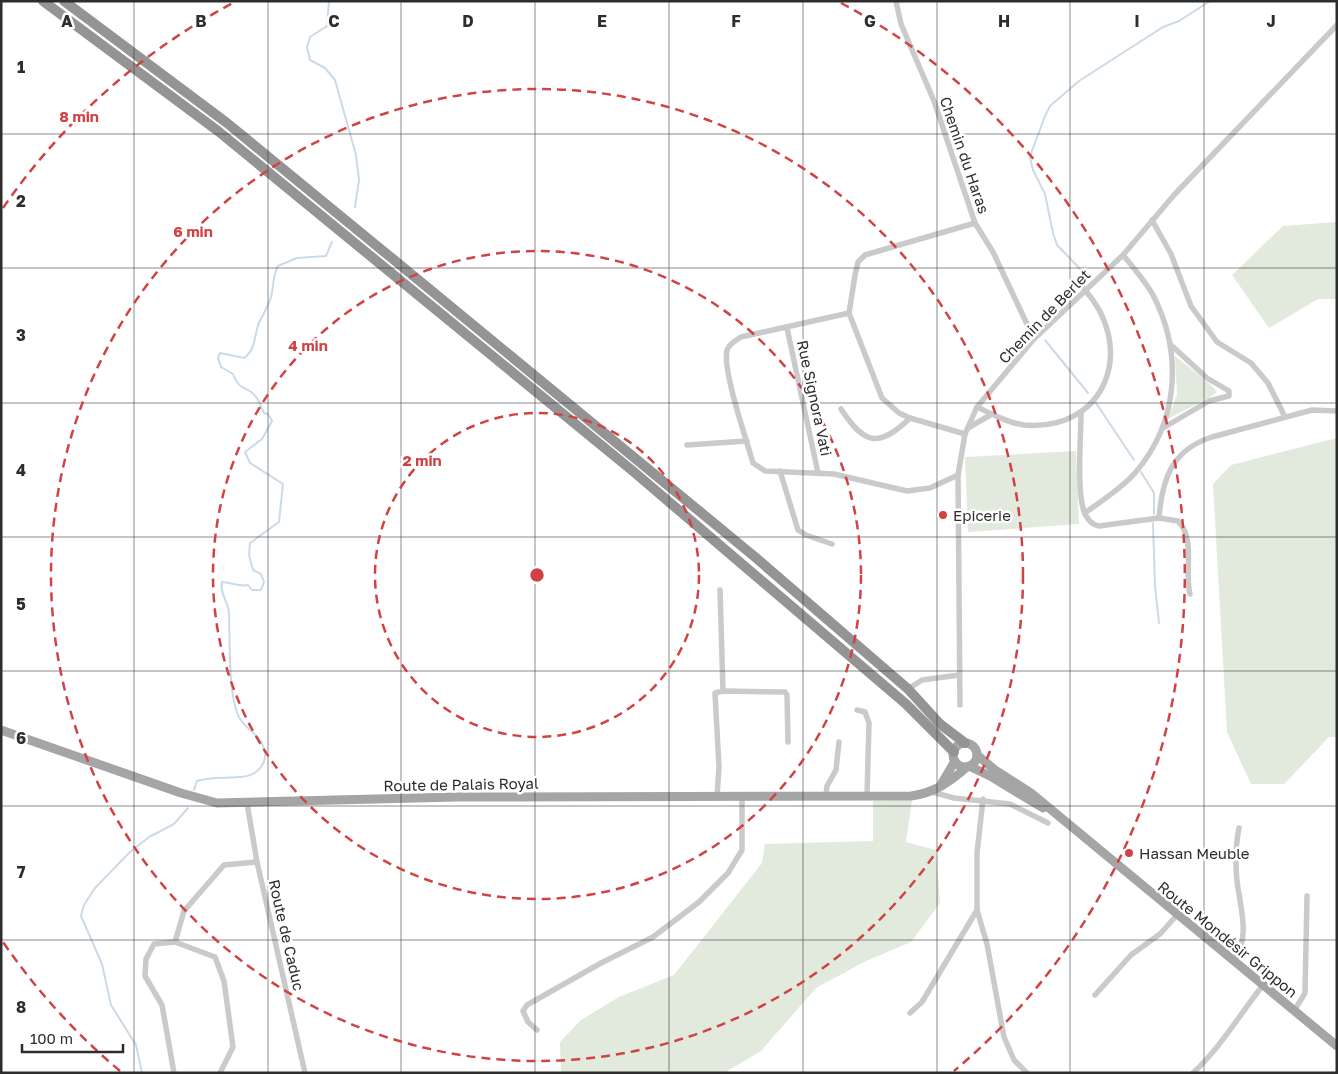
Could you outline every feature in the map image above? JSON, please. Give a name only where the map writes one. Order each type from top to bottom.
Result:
[{"type":"highway","points":[[43,1],[218,131],[626,466],[923,718]]},
{"type":"highway","points":[[64,1],[226,123],[388,254],[755,557],[908,689],[940,724],[965,743]]},
{"type":"highway","points":[[908,689],[906,698],[955,756]]},
{"type":"main road","name":"Route de Palais Royal","points":[[1,730],[181,793],[217,803],[456,797],[911,796],[932,792],[968,767]]},
{"type":"main road","points":[[932,792],[946,779],[958,746],[965,743],[973,746],[977,754],[975,762],[968,767],[961,766],[955,756]]},
{"type":"main road","name":"Route Mondésir Grippon","points":[[977,754],[995,770],[1031,793],[1337,1046]]},
{"type":"main road","name":"Route Mondésir Grippon","points":[[968,767],[990,776],[1057,815]]},
{"type":"street","name":"Chemin du Haras","points":[[896,1],[901,24],[934,101],[975,223],[993,252],[1034,339]]},
{"type":"street","name":"Chemin de Berlet","points":[[960,705],[958,475],[966,434],[977,407],[1034,339],[1124,254],[1174,195],[1337,24]]},
{"type":"street","points":[[1152,220],[1171,254],[1191,306],[1218,342],[1251,363],[1268,383],[1285,417]]},
{"type":"street","points":[[966,434],[910,418],[899,413],[882,398],[849,313],[858,262],[865,255],[975,223]]},
{"type":"street","points":[[1085,513],[1134,474],[1153,450],[1170,409],[1173,386],[1169,344],[1164,322],[1152,294],[1124,254]]},
{"type":"street","points":[[977,407],[1009,421],[1035,425],[1066,420],[1081,413],[1103,389],[1112,361],[1112,348],[1103,316],[1097,303],[1084,290]]},
{"type":"street","points":[[849,313],[740,337],[728,347],[726,352],[730,382],[753,463],[766,471],[834,474],[907,491],[930,488],[958,475]]},
{"type":"street","name":"Rue Signora Vati","points":[[787,328],[818,473]]},
{"type":"street","points":[[1163,428],[1208,401],[1229,396],[1229,391],[1191,365],[1169,344]]},
{"type":"street","points":[[841,409],[855,431],[868,438],[882,438],[893,434],[910,418]]},
{"type":"street","points":[[1159,518],[1161,490],[1168,474],[1176,461],[1192,447],[1212,437],[1312,410],[1337,411]]},
{"type":"street","points":[[1081,413],[1082,490],[1085,513],[1092,523],[1099,526],[1159,518],[1178,521],[1184,530],[1188,550],[1186,576],[1190,594]]},
{"type":"street","points":[[968,428],[992,414]]},
{"type":"street","points":[[687,445],[747,441]]},
{"type":"street","points":[[780,471],[798,530],[806,535],[832,544]]},
{"type":"street","points":[[720,590],[723,691]]},
{"type":"street","points":[[908,689],[922,680],[959,676]]},
{"type":"street","points":[[716,796],[719,767],[715,693],[723,691],[785,692],[789,708],[788,742]]},
{"type":"street","points":[[858,710],[865,712],[869,723],[867,796]]},
{"type":"street","points":[[826,796],[827,786],[836,770],[839,742]]},
{"type":"street","points":[[932,792],[954,798],[983,799],[1010,804],[1048,823]]},
{"type":"street","points":[[537,1030],[523,1017],[522,1011],[527,1005],[601,963],[653,937],[699,902],[728,873],[742,850],[742,796]]},
{"type":"street","points":[[983,799],[977,852],[978,910],[987,944],[1004,1037],[1014,1060],[1027,1073]]},
{"type":"street","name":"Route de Caduc","points":[[247,803],[257,862],[306,1073]]},
{"type":"street","points":[[1234,962],[1241,951],[1243,938],[1238,894],[1239,828]]},
{"type":"street","points":[[175,942],[184,911],[224,865],[257,862]]},
{"type":"street","points":[[1294,1011],[1305,993],[1308,896]]},
{"type":"street","points":[[910,1013],[922,1002],[978,910]]},
{"type":"street","points":[[1095,996],[1131,955],[1160,934],[1177,915]]},
{"type":"street","points":[[174,1073],[162,1005],[145,976],[146,958],[154,944],[175,942],[215,957],[224,981],[233,1047],[220,1073]]},
{"type":"street","points":[[1194,1073],[1218,1048],[1237,1018],[1263,985]]},
{"type":"shaded area","points":[[1337,222],[1337,299],[1318,299],[1269,328],[1232,275],[1283,226]]},
{"type":"shaded area","points":[[1175,356],[1217,392],[1168,419],[1177,394]]},
{"type":"shaded area","points":[[1337,438],[1337,737],[1329,737],[1284,784],[1251,784],[1227,732],[1213,484],[1231,465]]},
{"type":"shaded area","points":[[1076,451],[1079,524],[968,532],[965,457]]},
{"type":"shaded area","points":[[912,800],[906,842],[936,850],[940,903],[911,942],[866,961],[816,988],[761,1051],[724,1073],[561,1073],[560,1042],[581,1020],[619,997],[674,975],[762,863],[765,844],[873,841],[873,801]]},
{"type":"waterway","points":[[329,1],[327,26],[310,37],[307,47],[310,60],[325,68],[335,80],[356,155],[359,180],[355,207]]},
{"type":"waterway","points":[[1035,329],[1085,280],[1086,275],[1057,245],[1045,194],[1033,170],[1030,158],[1050,106],[1079,81],[1163,27],[1179,21],[1210,1]]},
{"type":"waterway","points":[[194,790],[197,781],[212,778],[244,777],[256,772],[264,762],[265,752],[262,744],[242,721],[235,708],[230,667],[229,610],[221,586],[222,582],[225,582],[248,585],[252,590],[261,590],[264,582],[261,574],[253,570],[249,555],[250,543],[279,522],[283,484],[250,463],[245,452],[262,439],[272,421],[268,414],[264,413],[259,400],[253,393],[238,384],[233,374],[221,367],[218,358],[220,353],[244,358],[251,351],[257,328],[271,297],[278,266],[297,258],[326,256],[332,242]]},
{"type":"waterway","points":[[1045,340],[1088,393]]},
{"type":"waterway","points":[[1096,403],[1134,460]]},
{"type":"waterway","points":[[1141,472],[1154,493],[1154,514]]},
{"type":"waterway","points":[[1153,523],[1155,586],[1159,623]]},
{"type":"waterway","points":[[142,1073],[136,1045],[111,1005],[102,964],[81,916],[84,905],[95,888],[130,852],[149,837],[174,824],[188,808]]},
{"type":"place","name":"Epicerie","points":[[943,515]]},
{"type":"place","name":"Hassan Meuble","points":[[1129,853]]}]
